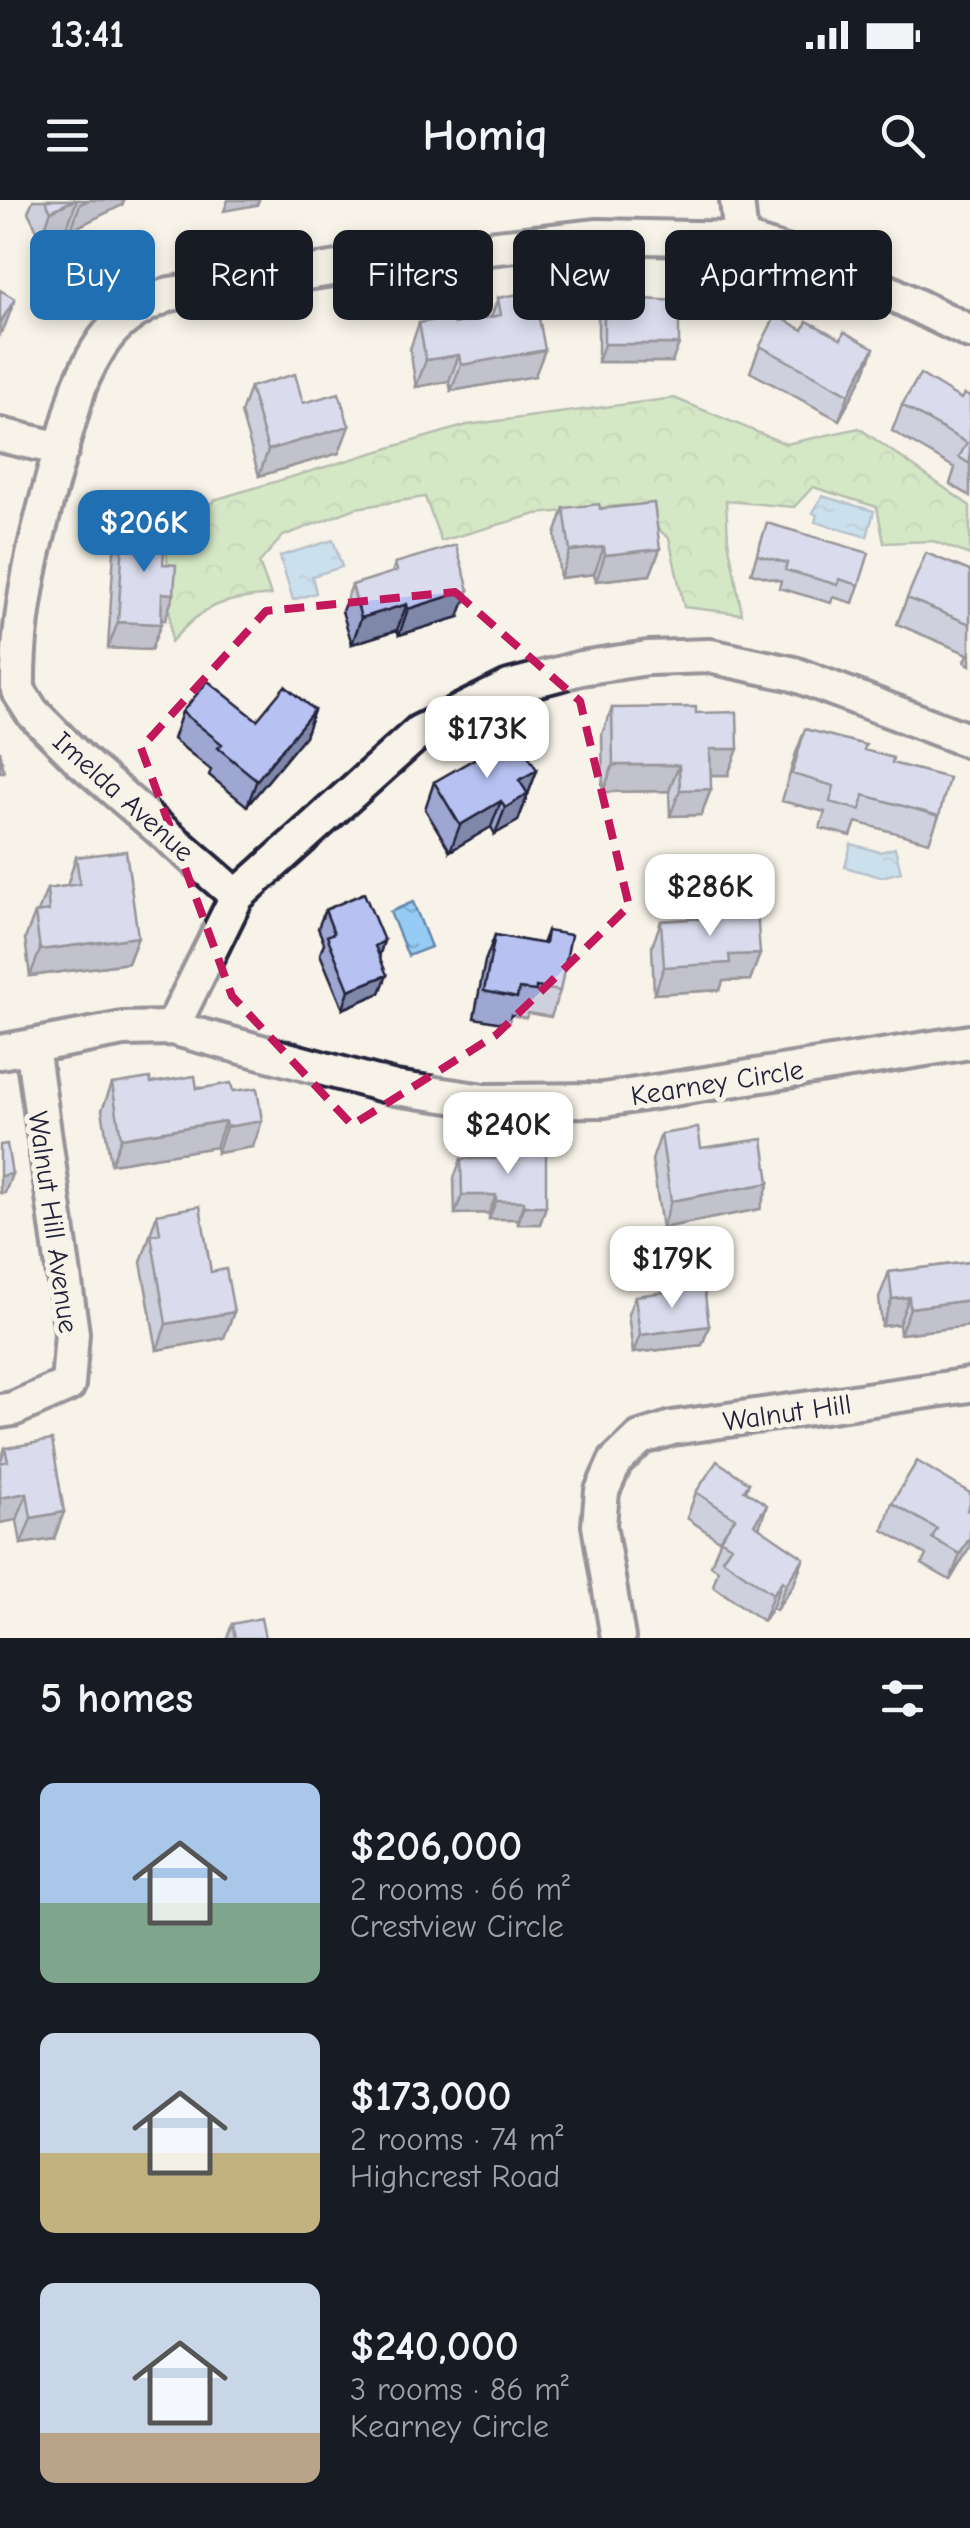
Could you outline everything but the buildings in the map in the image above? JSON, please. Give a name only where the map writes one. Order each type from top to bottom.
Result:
[{"type":"street","points":[[737,200],[740,230]]},
{"type":"street","points":[[9,691],[24,600],[80,387],[92,356],[112,328],[138,307],[170,294],[416,256],[598,236],[665,237]]},
{"type":"street","points":[[892,294],[970,332]]},
{"type":"street","points":[[0,435],[62,450]]},
{"type":"street","points":[[172,1028],[237,896],[419,732],[508,687],[580,668],[648,658],[710,656],[794,674],[970,741]]},
{"type":"street","name":"Imelda Avenue","points":[[9,691],[80,760],[237,896]]},
{"type":"street","name":"Kearney Circle","points":[[16,1049],[123,1028],[172,1028],[394,1088],[484,1101],[604,1100],[970,1042]]},
{"type":"street","name":"Walnut Hill Avenue","points":[[0,1411],[68,1385],[72,1334],[16,1049]]},
{"type":"street","name":"Walnut Hill","points":[[618,1638],[599,1525],[602,1491],[615,1462],[640,1438],[672,1428],[970,1386]]},
{"type":"highlighted area","points":[[455,592],[580,701],[629,906],[496,1035],[352,1125],[232,996],[141,748],[266,611]]},
{"type":"green space","points":[[674,398],[786,444],[859,428],[970,506],[970,555],[933,541],[884,543],[877,507],[813,487],[794,507],[726,501],[728,540],[742,614],[684,607],[669,538],[628,505],[536,514],[441,541],[425,497],[356,508],[283,536],[259,563],[271,595],[215,606],[194,619],[171,642],[167,553],[171,530],[217,499],[467,425]]},
{"type":"water","points":[[822,496],[874,511],[867,537],[815,522],[817,515],[813,513]]},
{"type":"water","points":[[333,540],[342,567],[312,576],[316,593],[293,600],[280,556]]},
{"type":"water","points":[[851,844],[880,852],[895,848],[901,872],[881,877],[845,867]]},
{"type":"water","points":[[413,902],[431,947],[408,956],[390,912]]}]
